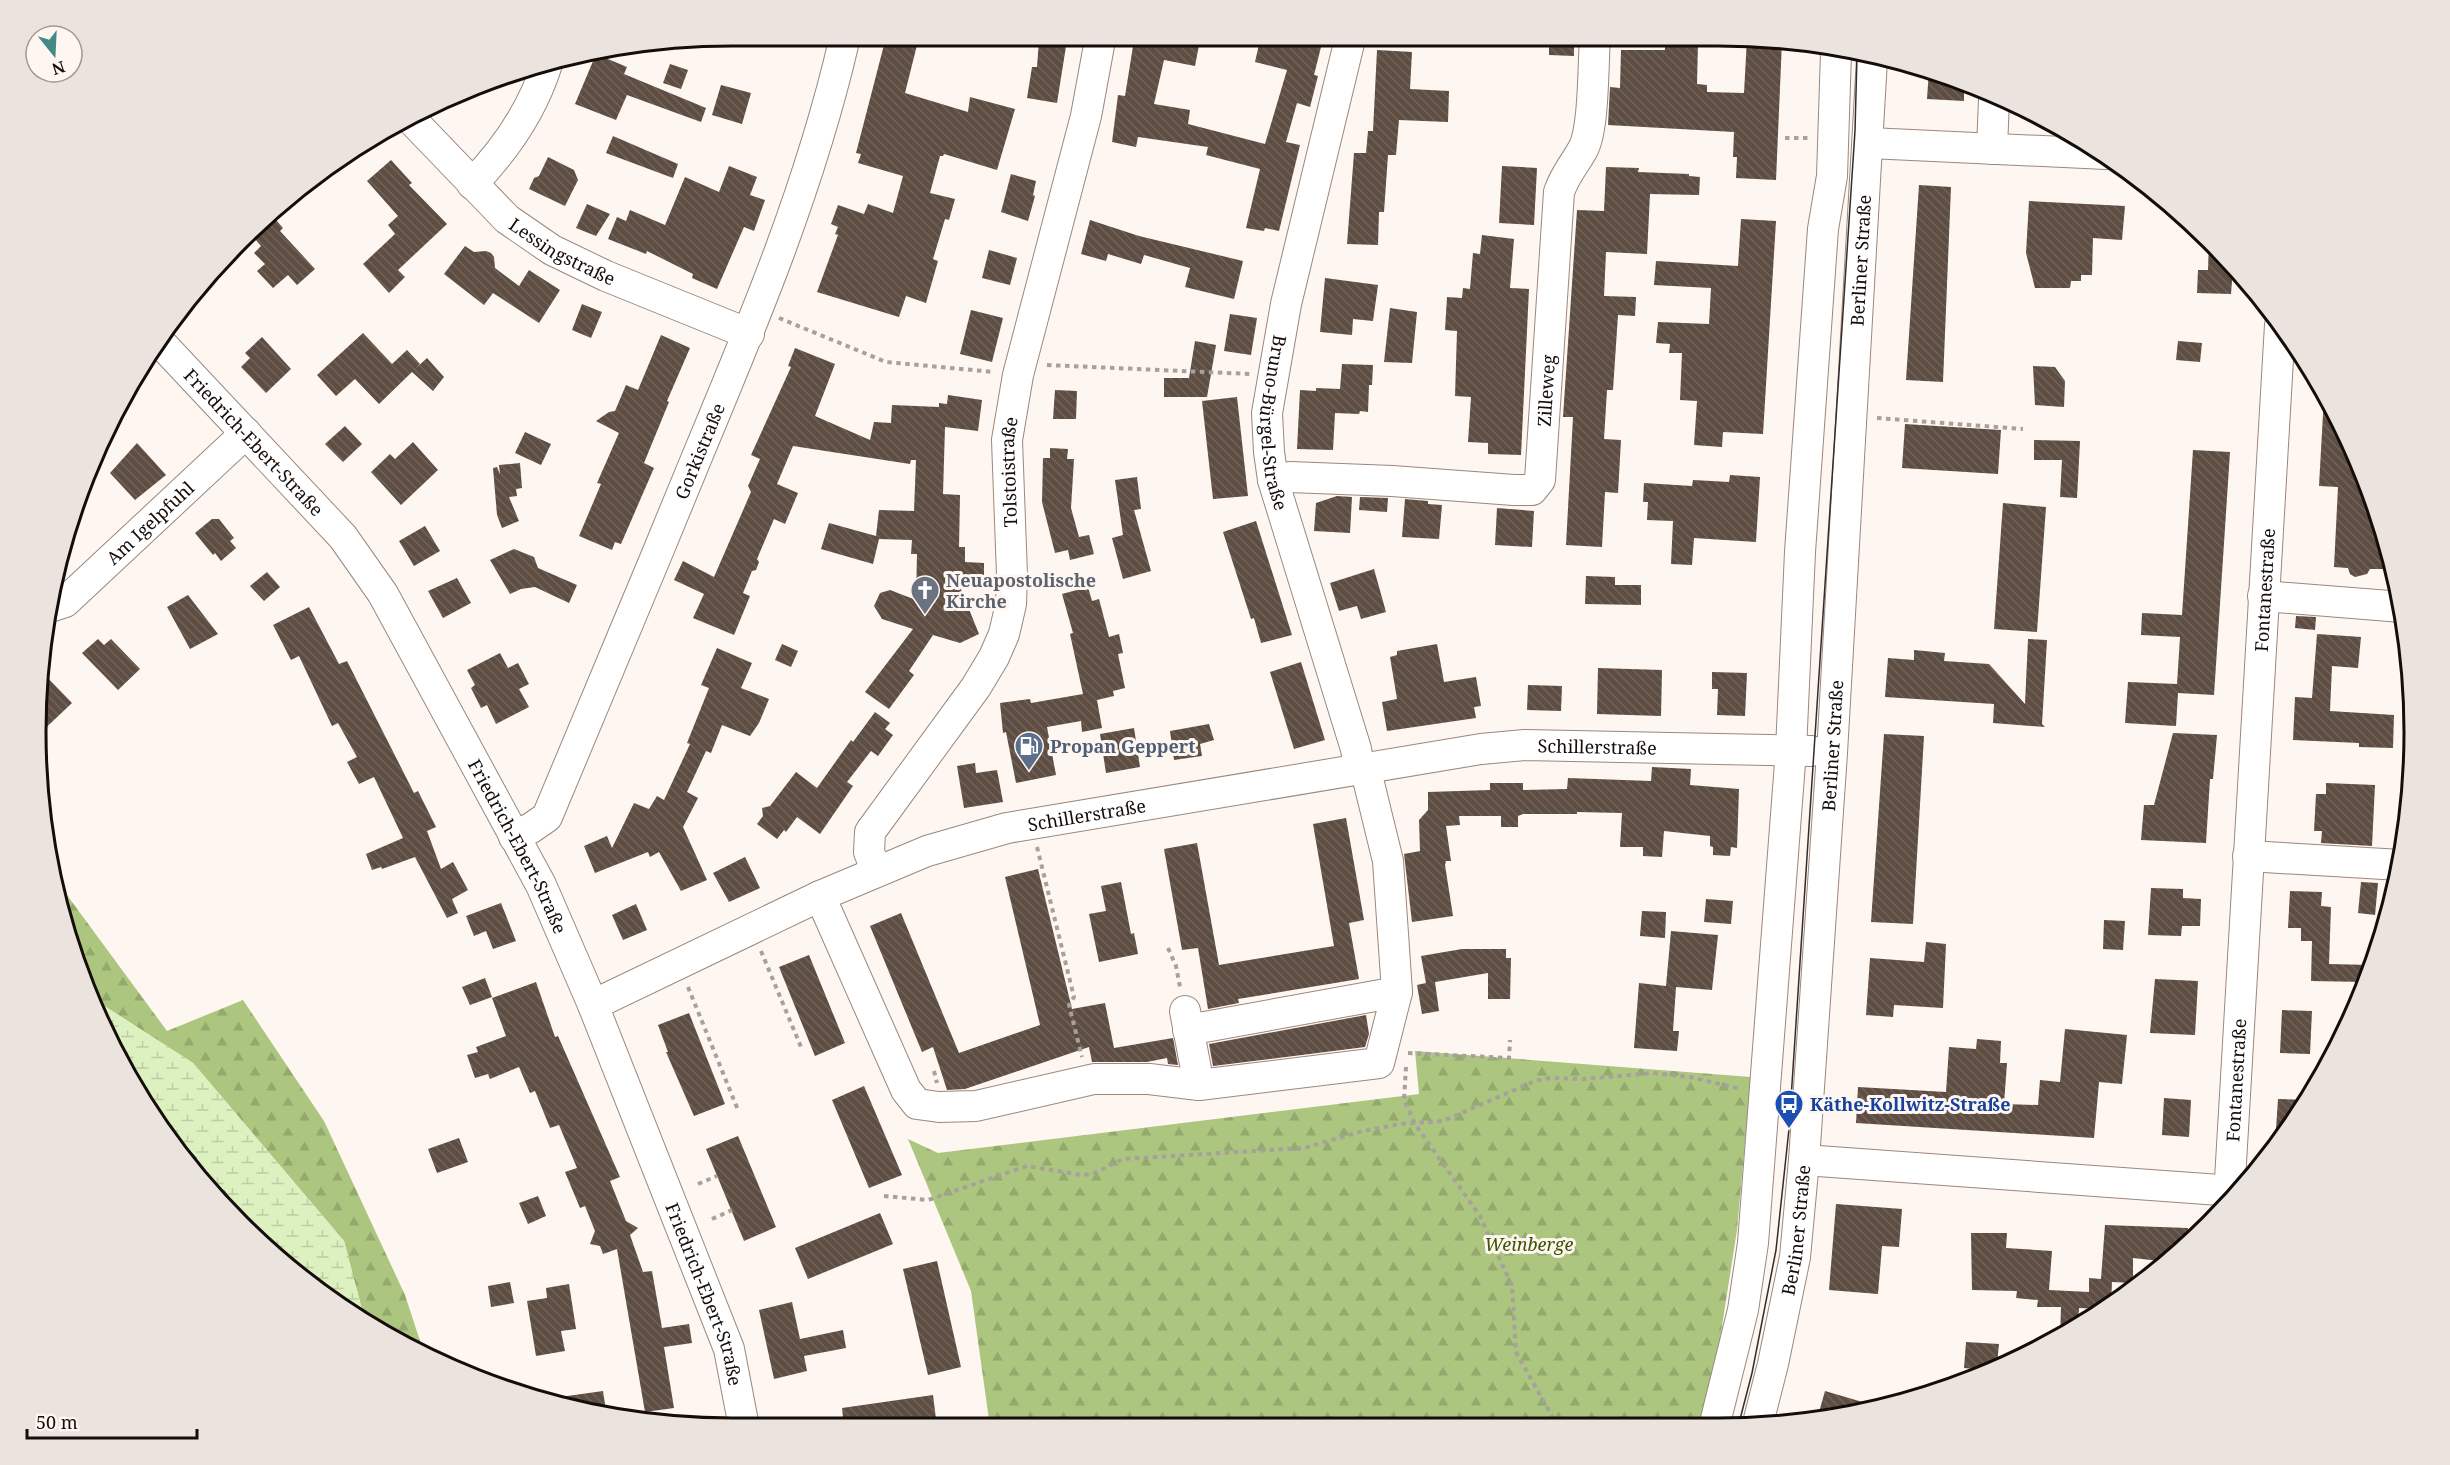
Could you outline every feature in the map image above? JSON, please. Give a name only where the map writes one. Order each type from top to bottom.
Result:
[{"type":"street","name":"Gorkistraße","points":[[514,837],[547,817],[754,322],[822,126],[842,46]]},
{"type":"street","name":"Tolstoistraße","points":[[876,870],[869,852],[870,832],[976,687],[994,657],[1004,634],[1011,604],[1012,575],[1006,440],[1019,369],[1086,116],[1099,46]]},
{"type":"street","name":"Bruno-Bürgel-Straße","points":[[1348,46],[1291,281],[1267,413],[1273,480],[1362,767]]},
{"type":"street","name":"Zilleweg","points":[[1273,480],[1290,477],[1392,481],[1523,490],[1532,490],[1540,480],[1559,192],[1565,175],[1584,146],[1589,128],[1594,46]]},
{"type":"street","name":"Berliner Straße","points":[[1716,1418],[1743,1310],[1753,1243],[1791,750],[1800,552],[1823,229],[1832,176],[1836,57]]},
{"type":"street","name":"Berliner Straße","points":[[1760,1417],[1795,1257],[1804,1160],[1832,753],[1872,65]]},
{"type":"street","points":[[472,184],[495,161],[512,135],[544,73]]},
{"type":"street","points":[[1992,150],[1994,105]]},
{"type":"street","name":"Lessingstraße","points":[[416,124],[507,219],[552,250],[606,276],[754,322]]},
{"type":"street","points":[[1869,143],[2085,153]]},
{"type":"street","name":"Fontanestraße","points":[[2230,1188],[2279,339]]},
{"type":"street","name":"Friedrich-Ebert-Straße","points":[[165,347],[343,537],[363,563],[383,594],[541,885],[593,1005],[729,1348],[742,1418]]},
{"type":"street","name":"Am Igelpfuhl","points":[[59,604],[65,602],[246,433]]},
{"type":"street","points":[[2263,596],[2391,606]]},
{"type":"street","name":"Schillerstraße","points":[[593,1005],[876,870],[927,850],[1031,823],[1362,767],[1481,749],[1525,745],[1791,750],[1832,753]]},
{"type":"street","points":[[820,896],[906,1090],[917,1104],[939,1107],[976,1106],[1088,1080],[1149,1079],[1199,1085],[1379,1064],[1397,992],[1388,861],[1362,767]]},
{"type":"street","points":[[2248,856],[2390,865]]},
{"type":"street","points":[[1199,1085],[1186,1021],[1397,992]]},
{"type":"street","points":[[1804,1160],[2226,1193]]},
{"type":"path","points":[[1785,138],[1812,138]]},
{"type":"path","points":[[754,322],[886,362],[1019,369],[1216,371],[1274,376]]},
{"type":"path","points":[[1872,418],[2023,429]]},
{"type":"path","points":[[1031,823],[1074,997],[1069,1005],[1088,1080]]},
{"type":"path","points":[[751,929],[789,1013],[801,1047],[799,1048]]},
{"type":"path","points":[[1168,948],[1178,976]]},
{"type":"path","points":[[679,964],[738,1110]]},
{"type":"path","points":[[1510,1040],[1509,1058],[1407,1053],[1404,1100],[1415,1124],[1480,1216],[1512,1286],[1516,1352],[1552,1418]]},
{"type":"path","points":[[884,1196],[928,1200],[1027,1166],[1082,1175],[1093,1174],[1123,1159],[1304,1148],[1364,1131],[1400,1124],[1443,1121],[1535,1081],[1550,1078],[1653,1073],[1690,1077],[1765,1094]]},
{"type":"path","points":[[698,1184],[717,1176]]},
{"type":"path","points":[[712,1219],[732,1210]]},
{"type":"green space","points":[[66,894],[167,1031],[243,1000],[324,1121],[405,1295],[421,1344],[362,1310],[344,1241],[193,1063],[104,1005],[83,953]]},
{"type":"green space","points":[[104,1005],[193,1063],[344,1241],[362,1310],[315,1277],[247,1218],[162,1114],[138,1076]]},
{"type":"green space","name":"Weinberge","points":[[1415,1051],[1751,1077],[1737,1230],[1719,1345],[1701,1418],[989,1418],[971,1291],[908,1139],[938,1153],[1419,1094]]},
{"type":"building","points":[[884,46],[917,46],[905,93],[968,112],[970,97],[1015,109],[997,170],[944,154],[940,156],[930,193],[955,199],[949,220],[945,219],[933,259],[938,261],[926,303],[906,296],[899,317],[817,292],[838,235],[835,234],[838,227],[831,224],[838,205],[864,214],[868,204],[893,213],[903,176],[858,163],[861,154],[856,153]]},
{"type":"building","points":[[1039,46],[1066,46],[1057,103],[1027,98],[1032,67],[1037,67]]},
{"type":"building","points":[[1133,46],[1199,46],[1195,66],[1164,60],[1154,104],[1190,110],[1188,124],[1265,144],[1287,70],[1255,62],[1259,46],[1321,46],[1314,75],[1318,76],[1310,107],[1297,103],[1286,142],[1300,145],[1279,231],[1246,228],[1260,169],[1206,155],[1208,147],[1138,137],[1136,147],[1112,142],[1118,95],[1125,96]]},
{"type":"building","points":[[1549,46],[1574,46],[1574,56],[1549,55]]},
{"type":"building","points":[[1665,46],[1698,46],[1697,84],[1707,85],[1707,92],[1744,93],[1746,47],[1782,50],[1776,180],[1736,178],[1737,157],[1733,157],[1734,132],[1608,125],[1610,87],[1620,88],[1621,50],[1665,50]]},
{"type":"building","points":[[1377,50],[1412,52],[1410,89],[1449,91],[1448,122],[1399,120],[1396,155],[1388,155],[1384,212],[1379,212],[1378,245],[1347,244],[1354,153],[1366,153],[1368,131],[1373,131]]},
{"type":"building","points":[[607,59],[627,67],[624,74],[706,108],[701,122],[627,95],[616,120],[575,104],[593,61]]},
{"type":"building","points":[[670,64],[688,70],[681,89],[663,83]]},
{"type":"building","points":[[1928,80],[1964,93],[1964,101],[1927,99]]},
{"type":"building","points":[[721,85],[751,93],[742,124],[712,115]]},
{"type":"building","points":[[613,136],[678,164],[673,178],[606,153]]},
{"type":"building","points":[[548,157],[574,170],[578,180],[565,206],[529,189],[534,178],[539,176]]},
{"type":"building","points":[[391,160],[412,183],[409,185],[447,224],[398,270],[405,277],[389,293],[363,264],[395,234],[388,225],[398,216],[367,181]]},
{"type":"building","points":[[729,166],[757,177],[750,195],[765,200],[754,231],[744,227],[717,289],[692,278],[693,274],[647,251],[646,254],[608,239],[617,217],[626,221],[630,210],[665,225],[685,177],[719,192]]},
{"type":"building","points":[[1502,166],[1537,168],[1534,225],[1499,223]]},
{"type":"building","points":[[1606,167],[1639,168],[1638,172],[1689,174],[1689,176],[1700,177],[1699,195],[1650,194],[1647,254],[1606,252],[1604,296],[1636,297],[1635,316],[1618,315],[1613,390],[1607,390],[1604,439],[1621,440],[1618,493],[1605,492],[1602,547],[1566,545],[1573,417],[1563,417],[1577,210],[1604,211]]},
{"type":"building","points":[[1011,174],[1036,181],[1033,195],[1035,196],[1028,221],[1001,212]]},
{"type":"building","points":[[1919,185],[1951,187],[1943,382],[1906,380]]},
{"type":"building","points":[[2029,201],[2125,206],[2122,240],[2093,238],[2092,275],[2081,275],[2081,281],[2071,281],[2070,288],[2035,288],[2026,253]]},
{"type":"building","points":[[587,204],[610,214],[596,236],[576,228]]},
{"type":"building","points":[[1741,219],[1776,221],[1763,434],[1723,432],[1722,447],[1694,445],[1697,401],[1680,400],[1682,353],[1669,353],[1670,344],[1656,343],[1658,322],[1709,324],[1711,288],[1654,285],[1656,261],[1738,266]]},
{"type":"building","points":[[276,220],[283,228],[280,231],[315,269],[297,285],[288,275],[273,288],[257,271],[265,264],[254,253],[261,246],[255,239]]},
{"type":"building","points":[[1090,220],[1139,236],[1243,261],[1234,299],[1185,287],[1190,268],[1144,255],[1141,264],[1108,254],[1106,261],[1081,254]]},
{"type":"building","points":[[1482,235],[1514,239],[1510,288],[1529,289],[1521,455],[1488,454],[1488,443],[1468,442],[1471,397],[1455,396],[1457,331],[1445,330],[1447,297],[1462,298],[1463,288],[1470,289],[1473,253],[1480,254]]},
{"type":"building","points":[[465,246],[474,252],[491,253],[494,257],[495,268],[519,286],[529,270],[560,290],[539,323],[493,293],[484,305],[444,274]]},
{"type":"building","points":[[989,250],[1017,258],[1010,285],[982,278]]},
{"type":"building","points":[[2209,253],[2232,279],[2231,294],[2197,293],[2198,270],[2208,270]]},
{"type":"building","points":[[1325,278],[1378,285],[1373,321],[1353,319],[1352,335],[1320,332]]},
{"type":"building","points":[[582,304],[602,312],[591,338],[572,330]]},
{"type":"building","points":[[1390,308],[1417,312],[1412,363],[1384,362]]},
{"type":"building","points":[[971,310],[1003,318],[992,362],[960,354]]},
{"type":"building","points":[[1230,314],[1257,318],[1251,355],[1224,351]]},
{"type":"building","points":[[363,333],[392,364],[407,350],[420,364],[414,370],[427,358],[444,377],[433,391],[412,372],[379,404],[355,379],[336,396],[317,375]]},
{"type":"building","points":[[661,335],[690,348],[644,463],[654,468],[621,544],[615,542],[612,550],[579,536],[601,484],[597,483],[619,433],[596,421],[609,412],[615,411],[626,385],[638,390]]},
{"type":"building","points":[[262,337],[291,369],[266,393],[241,367],[250,358],[245,353]]},
{"type":"building","points":[[1195,341],[1216,345],[1207,397],[1164,397],[1164,378],[1189,378]]},
{"type":"building","points":[[2178,341],[2202,343],[2200,362],[2176,360]]},
{"type":"building","points":[[795,348],[835,364],[815,416],[870,440],[874,422],[891,423],[892,405],[939,407],[939,403],[947,404],[948,395],[982,400],[978,431],[945,427],[943,494],[960,495],[959,547],[965,547],[965,562],[984,563],[984,582],[958,582],[979,634],[960,643],[933,635],[909,671],[914,675],[889,709],[865,692],[913,629],[882,619],[874,606],[880,593],[890,590],[916,600],[917,554],[911,554],[912,540],[879,539],[873,564],[821,549],[829,523],[876,536],[879,510],[914,511],[916,460],[911,460],[910,464],[793,446],[777,484],[798,493],[785,524],[774,519],[757,559],[759,562],[756,570],[752,571],[743,593],[750,596],[734,635],[693,618],[704,594],[674,580],[683,561],[714,577],[751,492],[748,486],[760,459],[751,455],[791,367],[788,366]]},
{"type":"building","points":[[1342,364],[1373,365],[1372,385],[1369,385],[1368,412],[1335,413],[1333,450],[1297,449],[1300,390],[1340,389]]},
{"type":"building","points":[[2033,366],[2055,367],[2065,381],[2064,407],[2035,405]]},
{"type":"building","points":[[1055,390],[1077,391],[1076,419],[1053,419]]},
{"type":"building","points":[[1237,397],[1248,496],[1213,499],[1202,401]]},
{"type":"building","points":[[2323,411],[2351,470],[2367,512],[2383,569],[2370,569],[2367,574],[2355,577],[2350,574],[2348,568],[2334,567],[2338,487],[2319,486]]},
{"type":"building","points":[[1905,424],[2001,430],[1998,474],[1902,468]]},
{"type":"building","points":[[345,426],[362,444],[343,462],[325,444]]},
{"type":"building","points":[[525,432],[551,444],[541,465],[515,453]]},
{"type":"building","points":[[2034,440],[2080,441],[2077,498],[2060,497],[2062,460],[2034,460]]},
{"type":"building","points":[[413,442],[438,470],[401,505],[371,472],[390,454],[395,459]]},
{"type":"building","points":[[137,443],[166,475],[135,500],[110,473]]},
{"type":"building","points":[[1050,448],[1068,449],[1067,459],[1074,459],[1071,508],[1079,537],[1089,535],[1094,554],[1070,560],[1068,550],[1055,553],[1042,502],[1043,458],[1050,458]]},
{"type":"building","points":[[2193,450],[2230,452],[2214,695],[2178,693],[2176,726],[2125,723],[2128,682],[2177,684],[2180,637],[2141,635],[2142,613],[2182,615]]},
{"type":"building","points":[[520,463],[522,488],[516,489],[517,496],[509,497],[519,521],[502,528],[497,515],[493,468],[497,467],[500,474],[499,465]]},
{"type":"building","points":[[1730,475],[1760,477],[1756,542],[1694,538],[1692,565],[1671,564],[1673,521],[1647,520],[1648,502],[1643,502],[1644,483],[1692,486],[1693,480],[1729,482]]},
{"type":"building","points":[[1137,477],[1141,509],[1134,510],[1151,571],[1123,579],[1112,538],[1123,535],[1115,480]]},
{"type":"building","points":[[1337,496],[1352,497],[1350,533],[1314,531],[1316,503]]},
{"type":"building","points":[[1360,497],[1388,498],[1387,512],[1359,510]]},
{"type":"building","points":[[1405,499],[1442,505],[1439,539],[1402,537]]},
{"type":"building","points":[[2003,503],[2046,507],[2037,632],[1994,629]]},
{"type":"building","points":[[1497,508],[1534,511],[1532,547],[1495,545]]},
{"type":"building","points":[[212,519],[219,519],[234,538],[230,541],[236,548],[221,561],[195,533]]},
{"type":"building","points":[[1256,521],[1292,635],[1261,643],[1223,532]]},
{"type":"building","points":[[425,526],[440,551],[414,566],[399,541]]},
{"type":"building","points":[[514,549],[534,557],[538,568],[577,585],[569,603],[535,587],[521,589],[510,594],[490,560]]},
{"type":"building","points":[[1374,569],[1386,612],[1361,619],[1357,606],[1339,611],[1330,583]]},
{"type":"building","points":[[267,572],[280,587],[264,601],[250,586]]},
{"type":"building","points":[[1586,576],[1615,577],[1615,585],[1641,585],[1641,605],[1585,604]]},
{"type":"building","points":[[457,578],[471,603],[443,618],[428,591]]},
{"type":"building","points":[[1088,587],[1092,601],[1099,599],[1109,637],[1119,634],[1123,653],[1118,654],[1125,688],[1113,691],[1114,696],[1097,700],[1102,728],[1082,732],[1081,721],[1047,727],[1056,775],[1016,783],[1006,732],[1003,733],[1000,703],[1030,699],[1031,703],[1083,694],[1070,634],[1073,633],[1062,594]]},
{"type":"building","points":[[188,595],[218,634],[190,649],[167,607]]},
{"type":"building","points":[[309,607],[339,664],[347,661],[414,793],[418,791],[436,827],[427,831],[441,869],[453,862],[468,890],[452,899],[458,913],[447,918],[415,857],[382,869],[381,867],[372,870],[366,854],[403,838],[374,777],[359,784],[347,762],[357,757],[338,723],[332,726],[299,656],[291,660],[273,625]]},
{"type":"building","points":[[2296,616],[2316,617],[2315,630],[2295,628]]},
{"type":"building","points":[[2317,634],[2361,637],[2358,668],[2332,666],[2330,711],[2394,715],[2393,748],[2359,747],[2359,743],[2293,740],[2295,697],[2312,698]]},
{"type":"building","points":[[98,639],[104,645],[111,639],[140,669],[118,690],[82,653]]},
{"type":"building","points":[[2028,639],[2047,640],[2042,724],[2045,727],[1993,723],[1994,704],[1885,697],[1888,658],[1914,660],[1914,650],[1945,653],[1944,661],[1989,664],[2025,704]]},
{"type":"building","points":[[782,644],[798,651],[791,667],[775,660]]},
{"type":"building","points":[[1437,644],[1444,682],[1476,677],[1481,706],[1474,707],[1476,718],[1387,731],[1382,702],[1397,699],[1390,657],[1397,655],[1397,651]]},
{"type":"building","points":[[717,648],[752,663],[741,688],[769,699],[759,723],[750,736],[722,725],[711,753],[706,751],[687,792],[698,798],[683,827],[707,880],[681,891],[659,852],[650,857],[648,852],[595,873],[584,846],[607,836],[612,848],[634,803],[649,809],[657,796],[664,800],[690,744],[687,743],[709,688],[701,685]]},
{"type":"building","points":[[500,653],[508,668],[518,663],[529,684],[519,689],[529,707],[496,724],[487,705],[481,708],[471,688],[475,685],[467,670]]},
{"type":"building","points":[[1301,662],[1325,740],[1294,749],[1270,672]]},
{"type":"building","points":[[1598,668],[1662,670],[1661,716],[1597,714]]},
{"type":"building","points":[[1712,672],[1747,673],[1745,716],[1717,715],[1718,689],[1712,689]]},
{"type":"building","points":[[49,679],[72,703],[46,727]]},
{"type":"building","points":[[1528,685],[1562,686],[1561,711],[1527,710]]},
{"type":"building","points":[[875,712],[890,723],[885,729],[893,735],[878,756],[871,751],[847,782],[853,786],[820,834],[797,817],[786,832],[784,830],[777,839],[757,824],[763,816],[762,808],[770,806],[796,772],[817,788],[851,740],[853,742]]},
{"type":"building","points":[[1209,724],[1214,740],[1200,744],[1202,756],[1174,760],[1170,731]]},
{"type":"building","points":[[1134,728],[1140,767],[1106,773],[1100,734]]},
{"type":"building","points":[[2173,733],[2217,735],[2213,779],[2210,779],[2206,843],[2141,840],[2144,805],[2154,805]]},
{"type":"building","points":[[1884,734],[1924,736],[1913,924],[1871,922]]},
{"type":"building","points":[[975,763],[976,773],[997,770],[1003,802],[964,808],[957,766]]},
{"type":"building","points":[[1652,767],[1691,769],[1690,785],[1739,789],[1737,848],[1731,847],[1730,856],[1713,855],[1710,836],[1664,831],[1662,857],[1643,856],[1643,847],[1620,847],[1622,813],[1523,814],[1518,816],[1518,827],[1501,827],[1501,816],[1459,816],[1460,825],[1446,826],[1451,861],[1446,861],[1445,865],[1453,916],[1412,922],[1404,854],[1420,851],[1419,820],[1428,810],[1428,792],[1490,790],[1490,783],[1523,783],[1523,790],[1567,789],[1568,778],[1651,781]]},
{"type":"building","points":[[2326,783],[2375,785],[2372,846],[2321,843],[2322,831],[2314,831],[2316,794],[2326,794]]},
{"type":"building","points":[[1346,818],[1364,920],[1349,923],[1359,979],[1238,999],[1239,1003],[1208,1009],[1198,948],[1182,950],[1164,849],[1197,843],[1219,965],[1334,946],[1313,824]]},
{"type":"building","points":[[745,857],[760,888],[729,902],[713,873]]},
{"type":"building","points":[[1038,869],[1072,1009],[1105,1003],[1114,1048],[1173,1038],[1178,1065],[1168,1064],[1167,1058],[1147,1062],[1092,1062],[1089,1047],[965,1089],[947,1090],[933,1047],[922,1052],[870,926],[901,913],[959,1053],[1040,1025],[1005,877]]},
{"type":"building","points":[[1121,882],[1131,934],[1134,933],[1138,954],[1099,962],[1089,914],[1106,911],[1101,886]]},
{"type":"building","points":[[2361,882],[2378,883],[2375,915],[2358,913]]},
{"type":"building","points":[[2151,888],[2183,889],[2183,898],[2201,899],[2200,926],[2182,926],[2181,936],[2148,935]]},
{"type":"building","points":[[2290,891],[2322,892],[2321,906],[2331,907],[2329,964],[2363,965],[2356,982],[2311,981],[2312,941],[2301,941],[2301,928],[2288,928]]},
{"type":"building","points":[[1706,899],[1733,901],[1731,924],[1704,922]]},
{"type":"building","points":[[501,903],[516,941],[493,949],[486,931],[474,936],[466,916]]},
{"type":"building","points":[[636,904],[647,930],[623,940],[612,915]]},
{"type":"building","points":[[1642,911],[1666,912],[1665,938],[1640,936]]},
{"type":"building","points":[[2104,920],[2125,921],[2123,950],[2103,949]]},
{"type":"building","points":[[1671,931],[1718,935],[1712,990],[1676,987],[1673,1031],[1679,1031],[1677,1051],[1634,1048],[1639,983],[1666,986]]},
{"type":"building","points":[[1926,942],[1946,944],[1943,1008],[1894,1005],[1893,1017],[1866,1015],[1870,958],[1924,962]]},
{"type":"building","points":[[1462,949],[1506,949],[1506,958],[1511,958],[1510,999],[1488,999],[1488,973],[1435,982],[1439,1011],[1422,1014],[1417,985],[1426,983],[1421,956]]},
{"type":"building","points":[[809,955],[845,1043],[815,1056],[779,967]]},
{"type":"building","points":[[485,978],[492,997],[470,1005],[462,987]]},
{"type":"building","points":[[2155,979],[2198,981],[2195,1035],[2150,1033]]},
{"type":"building","points":[[536,982],[555,1037],[558,1036],[620,1177],[610,1181],[626,1221],[638,1228],[630,1235],[643,1272],[652,1271],[662,1328],[689,1324],[692,1343],[664,1347],[674,1408],[645,1412],[617,1249],[603,1254],[600,1246],[590,1244],[595,1231],[585,1206],[580,1208],[565,1172],[577,1168],[559,1125],[550,1128],[535,1091],[530,1093],[519,1067],[490,1079],[488,1074],[475,1078],[467,1055],[478,1052],[476,1047],[506,1036],[492,998]]},
{"type":"building","points":[[2282,1010],[2312,1011],[2310,1054],[2280,1053]]},
{"type":"building","points":[[689,1013],[725,1104],[694,1116],[666,1052],[668,1052],[658,1025]]},
{"type":"building","points":[[1366,1015],[1369,1034],[1365,1047],[1213,1066],[1209,1044]]},
{"type":"building","points":[[2065,1029],[2127,1035],[2122,1084],[2099,1082],[2094,1138],[1856,1123],[1858,1087],[1946,1092],[1949,1047],[1976,1049],[1977,1039],[2001,1041],[2000,1063],[2007,1063],[2004,1104],[2038,1105],[2040,1080],[2060,1082]]},
{"type":"building","points":[[864,1086],[902,1175],[869,1188],[832,1100]]},
{"type":"building","points":[[2164,1098],[2191,1100],[2189,1137],[2162,1135]]},
{"type":"building","points":[[2278,1099],[2297,1100],[2288,1114],[2276,1131]]},
{"type":"building","points":[[738,1136],[776,1227],[744,1241],[706,1149]]},
{"type":"building","points":[[459,1138],[468,1162],[437,1173],[428,1149]]},
{"type":"building","points":[[538,1196],[546,1216],[528,1224],[519,1203]]},
{"type":"building","points":[[1836,1204],[1902,1209],[1899,1247],[1882,1246],[1878,1294],[1829,1290]]},
{"type":"building","points":[[880,1213],[893,1244],[808,1279],[795,1248]]},
{"type":"building","points":[[2105,1225],[2188,1228],[2188,1232],[2155,1260],[2133,1258],[2133,1278],[2127,1283],[2112,1282],[2111,1294],[2090,1308],[2079,1308],[2079,1316],[2060,1327],[2061,1307],[2037,1307],[2038,1300],[2016,1298],[2017,1291],[1972,1290],[1971,1233],[2007,1233],[2006,1248],[2052,1251],[2049,1290],[2089,1292],[2089,1278],[2101,1279]]},
{"type":"building","points":[[937,1261],[961,1367],[928,1375],[903,1269]]},
{"type":"building","points":[[510,1282],[514,1303],[491,1307],[488,1286]]},
{"type":"building","points":[[569,1284],[576,1329],[561,1331],[565,1351],[536,1356],[527,1301],[547,1298],[546,1288]]},
{"type":"building","points":[[792,1302],[800,1339],[843,1330],[846,1348],[804,1356],[807,1371],[774,1379],[759,1310]]},
{"type":"building","points":[[1966,1342],[1999,1344],[1998,1358],[1973,1369],[1964,1368]]},
{"type":"building","points":[[603,1391],[605,1406],[599,1405],[562,1397]]},
{"type":"building","points":[[1825,1391],[1863,1402],[1851,1405],[1819,1411]]},
{"type":"building","points":[[933,1395],[936,1418],[843,1418],[842,1408]]},
{"type":"tram line","points":[[1740,1417],[1752,1373],[1776,1250],[1789,1129],[1855,131],[1857,61]]},
{"type":"place","name":"Neuapostolische Kirche","points":[[925,616]]},
{"type":"place","name":"Propan Geppert","points":[[1029,772]]},
{"type":"place","name":"Käthe-Kollwitz-Straße","points":[[1789,1130]]}]
